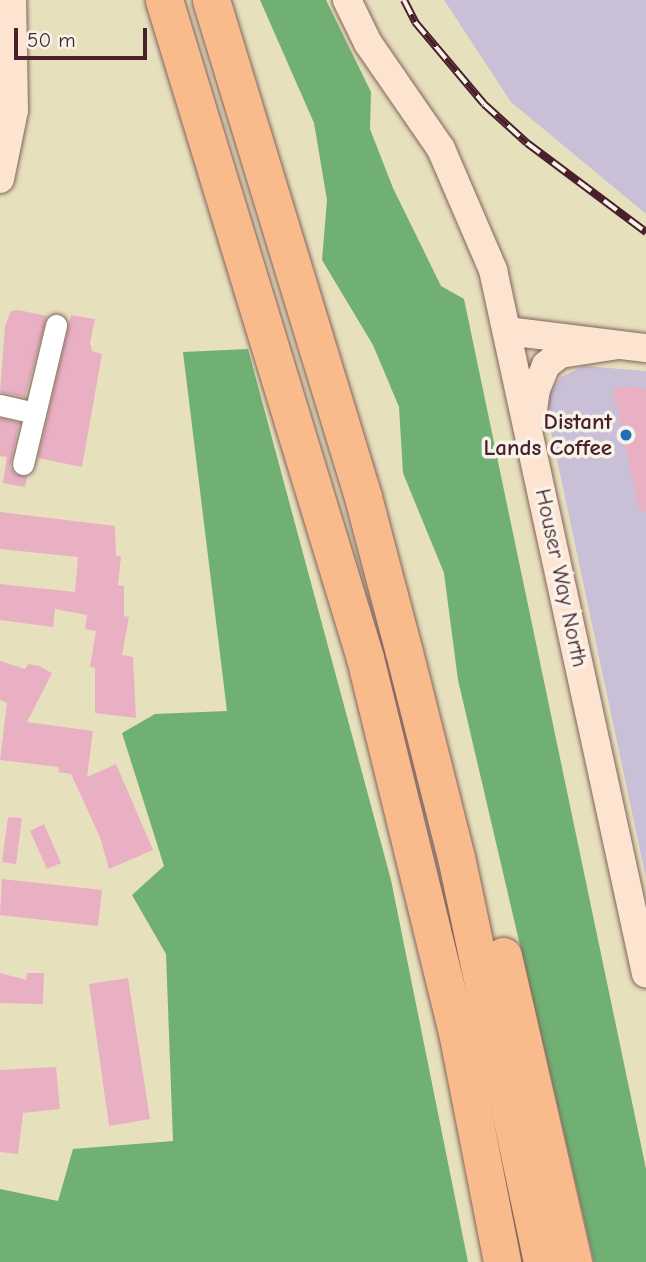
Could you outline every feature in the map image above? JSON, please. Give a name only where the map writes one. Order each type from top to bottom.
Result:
[{"type":"highway","points":[[150,0],[215,167]]},
{"type":"highway","points":[[164,0],[297,425],[397,781],[457,1032],[502,1262]]},
{"type":"highway","points":[[211,0],[359,484],[404,652],[456,857],[542,1262]]},
{"type":"highway","points":[[404,652],[484,883],[559,1186],[573,1262]]},
{"type":"street","points":[[0,179],[14,110],[12,0]]},
{"type":"street","name":"Houser Way North","points":[[347,0],[368,43],[441,149],[493,270],[646,974]]},
{"type":"street","points":[[23,464],[56,325]]},
{"type":"street","points":[[507,331],[646,348]]},
{"type":"street","points":[[530,433],[536,389],[546,365],[561,354],[618,345]]},
{"type":"street","points":[[0,405],[35,413]]},
{"type":"shaded area","points":[[444,0],[646,0],[646,214],[511,102]]},
{"type":"shaded area","points":[[584,366],[646,371],[646,878],[549,422],[548,397],[561,377]]},
{"type":"green space","points":[[260,0],[326,0],[371,92],[370,129],[393,188],[441,286],[464,299],[646,1169],[646,1262],[594,1262],[458,680],[444,573],[403,473],[399,407],[373,345],[322,260],[327,200],[314,123]]},
{"type":"green space","points":[[248,349],[391,880],[468,1262],[0,1262],[0,1189],[58,1201],[73,1149],[173,1141],[166,954],[132,895],[164,866],[122,733],[155,714],[227,711],[183,352]]},
{"type":"building","points":[[11,311],[47,316],[25,397],[0,392],[5,326]]},
{"type":"building","points":[[71,315],[95,319],[90,343],[92,351],[102,354],[82,467],[38,458]]},
{"type":"building","points":[[626,386],[646,389],[646,511],[640,512],[613,389]]},
{"type":"building","points":[[0,418],[19,423],[10,467],[15,474],[27,476],[25,487],[3,483],[7,457],[0,456]]},
{"type":"building","points":[[0,512],[115,526],[116,556],[121,556],[118,585],[124,586],[124,616],[129,617],[122,655],[133,657],[136,718],[95,713],[95,668],[90,667],[96,631],[85,629],[87,615],[55,609],[53,627],[0,620],[0,584],[75,592],[78,557],[0,549]]},
{"type":"building","points":[[0,661],[25,669],[28,664],[39,666],[52,673],[27,722],[93,731],[87,777],[116,764],[153,850],[109,869],[100,837],[71,774],[58,772],[59,767],[0,760],[7,703],[0,700]]},
{"type":"building","points":[[8,817],[22,818],[16,864],[2,862]]},
{"type":"building","points":[[44,824],[61,863],[47,869],[30,831]]},
{"type":"building","points":[[2,879],[102,890],[98,926],[0,915]]},
{"type":"building","points":[[0,973],[26,980],[27,973],[44,973],[43,1004],[0,1003]]},
{"type":"building","points":[[128,978],[150,1119],[109,1126],[89,984]]},
{"type":"building","points":[[56,1067],[60,1109],[23,1113],[18,1154],[0,1152],[0,1070]]},
{"type":"railway","points":[[404,0],[415,22],[484,104],[527,143],[646,232]]},
{"type":"place","name":"Distant Lands Coffee","points":[[626,435]]}]
